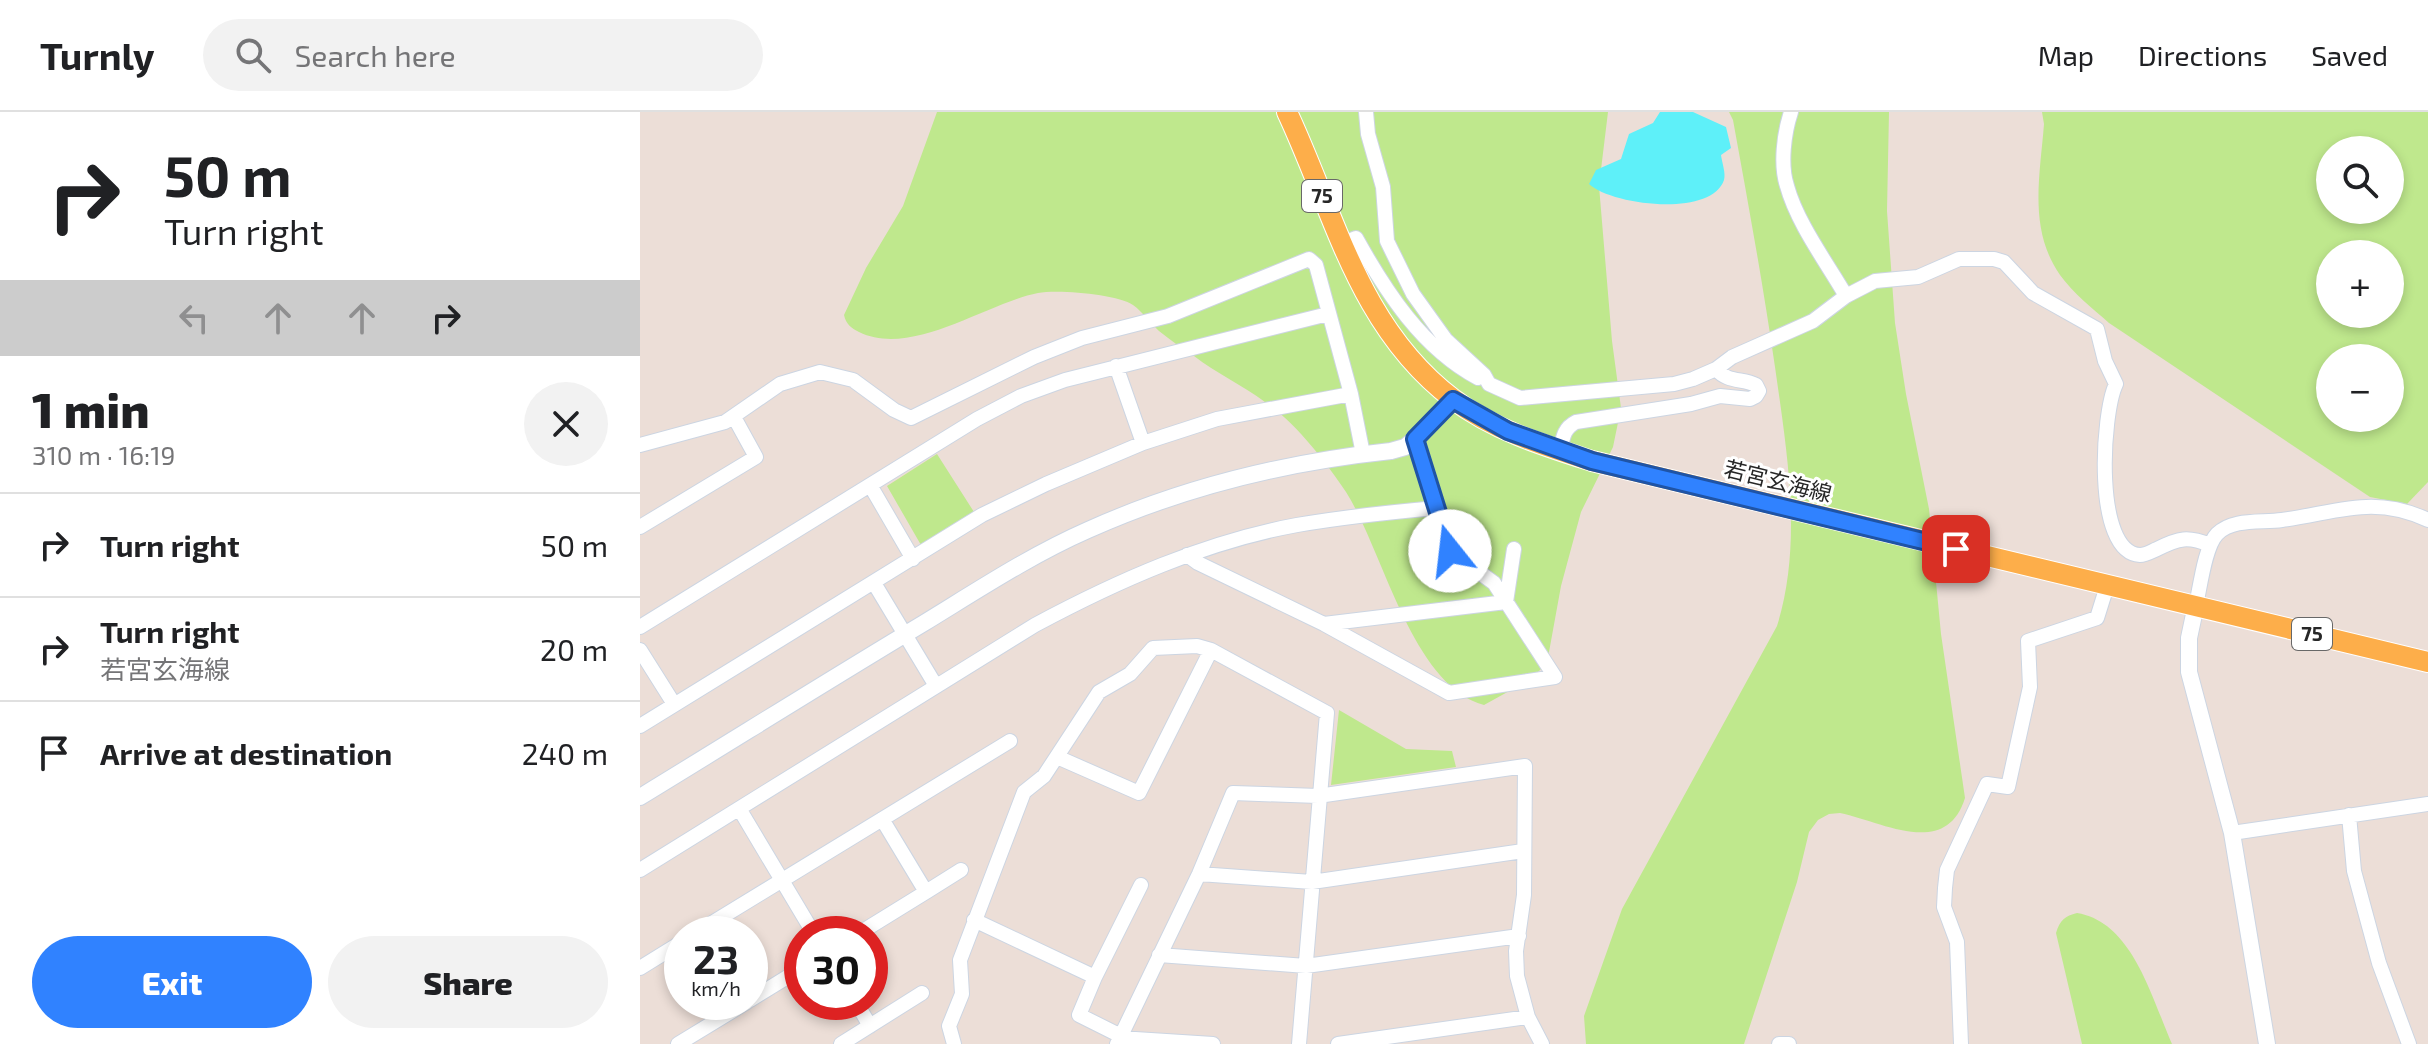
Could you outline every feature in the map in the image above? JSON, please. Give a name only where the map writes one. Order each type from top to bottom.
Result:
[{"type":"main road","name":"若宮玄海線","points":[[1287,112],[1341,244],[1382,322],[1406,353],[1453,400],[1493,424],[1592,461],[2428,662]]},
{"type":"street","points":[[1366,112],[1368,134],[1383,187],[1387,241],[1426,314],[1446,340],[1484,375],[1489,384]]},
{"type":"street","points":[[1791,112],[1785,143],[1786,184],[1846,296]]},
{"type":"street","points":[[1341,244],[1356,238],[1403,313],[1444,354],[1463,370],[1520,398],[1674,384],[1716,369],[1732,357],[1813,321],[1846,296],[1875,281],[1918,277],[1959,259],[2004,262],[2033,293],[2097,329],[2105,361],[2116,384],[2107,414],[2105,457],[2106,493],[2118,542],[2130,552],[2143,556],[2173,541],[2193,538],[2210,545]]},
{"type":"street","points":[[640,445],[734,417],[780,384],[820,372],[853,380],[894,410],[911,418],[1034,357],[1082,338],[1168,316],[1309,259],[1316,265],[1351,394],[1363,454]]},
{"type":"street","points":[[640,627],[977,419],[1021,396],[1116,366],[1328,314]]},
{"type":"street","points":[[1116,366],[1143,443]]},
{"type":"street","points":[[1560,451],[1564,433],[1568,426],[1576,422],[1691,404],[1720,396],[1750,399],[1759,391],[1756,385],[1722,376],[1716,369]]},
{"type":"street","points":[[640,726],[982,515],[1060,477],[1143,443],[1217,419],[1351,394]]},
{"type":"street","points":[[640,797],[1013,569],[1111,520],[1224,481],[1289,466],[1391,451],[1415,439],[1453,400]]},
{"type":"street","points":[[640,527],[756,457],[734,417]]},
{"type":"street","points":[[1187,555],[1324,624],[1449,693],[1555,677],[1494,583],[1450,551],[1415,439]]},
{"type":"street","points":[[870,485],[913,559]]},
{"type":"street","points":[[640,870],[1035,625],[1092,595],[1187,555],[1295,525],[1437,508]]},
{"type":"street","points":[[2267,1044],[2232,833],[2189,672],[2189,638],[2210,545],[2216,535],[2232,524],[2284,520],[2339,508],[2389,509],[2428,520]]},
{"type":"street","points":[[1506,602],[1514,549]]},
{"type":"street","points":[[874,583],[936,686]]},
{"type":"street","points":[[1961,1044],[1957,942],[1944,907],[1947,870],[1987,784],[2008,787],[2030,687],[2028,641],[2097,618],[2107,586]]},
{"type":"street","points":[[1324,624],[1506,602]]},
{"type":"street","points":[[954,1044],[949,1026],[962,994],[960,960],[1024,792],[1044,776],[1099,692],[1130,674],[1153,648],[1197,646],[1211,650],[1327,713],[1299,1044]]},
{"type":"street","points":[[640,650],[674,704]]},
{"type":"street","points":[[1057,757],[1139,793],[1211,650]]},
{"type":"street","points":[[724,916],[1010,741]]},
{"type":"street","points":[[1119,1040],[1199,874],[1233,793],[1318,796],[1525,766],[1524,895],[1516,951],[1517,976],[1528,1017],[1542,1044]]},
{"type":"street","points":[[2232,833],[2428,804]]},
{"type":"street","points":[[740,810],[803,916]]},
{"type":"street","points":[[2349,815],[2354,871],[2379,963],[2409,1044]]},
{"type":"street","points":[[882,819],[926,892]]},
{"type":"street","points":[[1199,874],[1312,882],[1523,851]]},
{"type":"street","points":[[887,916],[961,870]]},
{"type":"street","points":[[1141,885],[1079,1015],[1119,1040],[1213,1044]]},
{"type":"street","points":[[974,920],[1095,977]]},
{"type":"street","points":[[1159,955],[1306,966],[1519,936]]},
{"type":"street","points":[[640,968],[664,953]]},
{"type":"street","points":[[841,1044],[922,993]]},
{"type":"street","points":[[1338,1044],[1528,1017]]},
{"type":"street","points":[[678,1044],[717,1020]]},
{"type":"street","points":[[866,1020],[870,1026]]},
{"type":"street","points":[[1779,1044],[1789,1044]]},
{"type":"green space","points":[[937,112],[1608,112],[1599,186],[1621,408],[1613,447],[1581,512],[1561,586],[1547,663],[1531,679],[1484,705],[1459,693],[1437,672],[1418,645],[1360,517],[1346,492],[1309,443],[1276,410],[1172,341],[1137,308],[1125,301],[1087,293],[1047,292],[1018,299],[925,334],[880,338],[851,327],[844,315],[866,268],[903,206]]},
{"type":"green space","points":[[1729,112],[1889,112],[1887,211],[1895,323],[1929,509],[1941,634],[1965,798],[1956,817],[1944,827],[1928,832],[1893,828],[1840,813],[1818,820],[1809,832],[1797,882],[1744,1044],[1586,1044],[1584,1016],[1622,909],[1777,626],[1785,595],[1791,530],[1788,464],[1755,243]]},
{"type":"green space","points":[[2042,112],[2428,112],[2428,482],[2407,504],[2370,497],[2109,323],[2071,288],[2050,257],[2040,221],[2039,182],[2044,124]]},
{"type":"green space","points":[[937,454],[974,512],[921,545],[887,486]]},
{"type":"green space","points":[[1339,710],[1406,749],[1452,751],[1456,767],[1331,785]]},
{"type":"green space","points":[[2077,913],[2096,919],[2113,931],[2126,947],[2148,985],[2172,1044],[2082,1044],[2056,933],[2064,919]]},
{"type":"water","points":[[1660,112],[1693,112],[1726,127],[1731,148],[1721,155],[1724,180],[1715,192],[1701,200],[1660,204],[1618,198],[1589,184],[1596,170],[1621,159],[1629,134],[1653,123]]},
{"type":"route","points":[[1450,551],[1415,439],[1453,400],[1508,431],[1592,461],[1956,549]]}]
